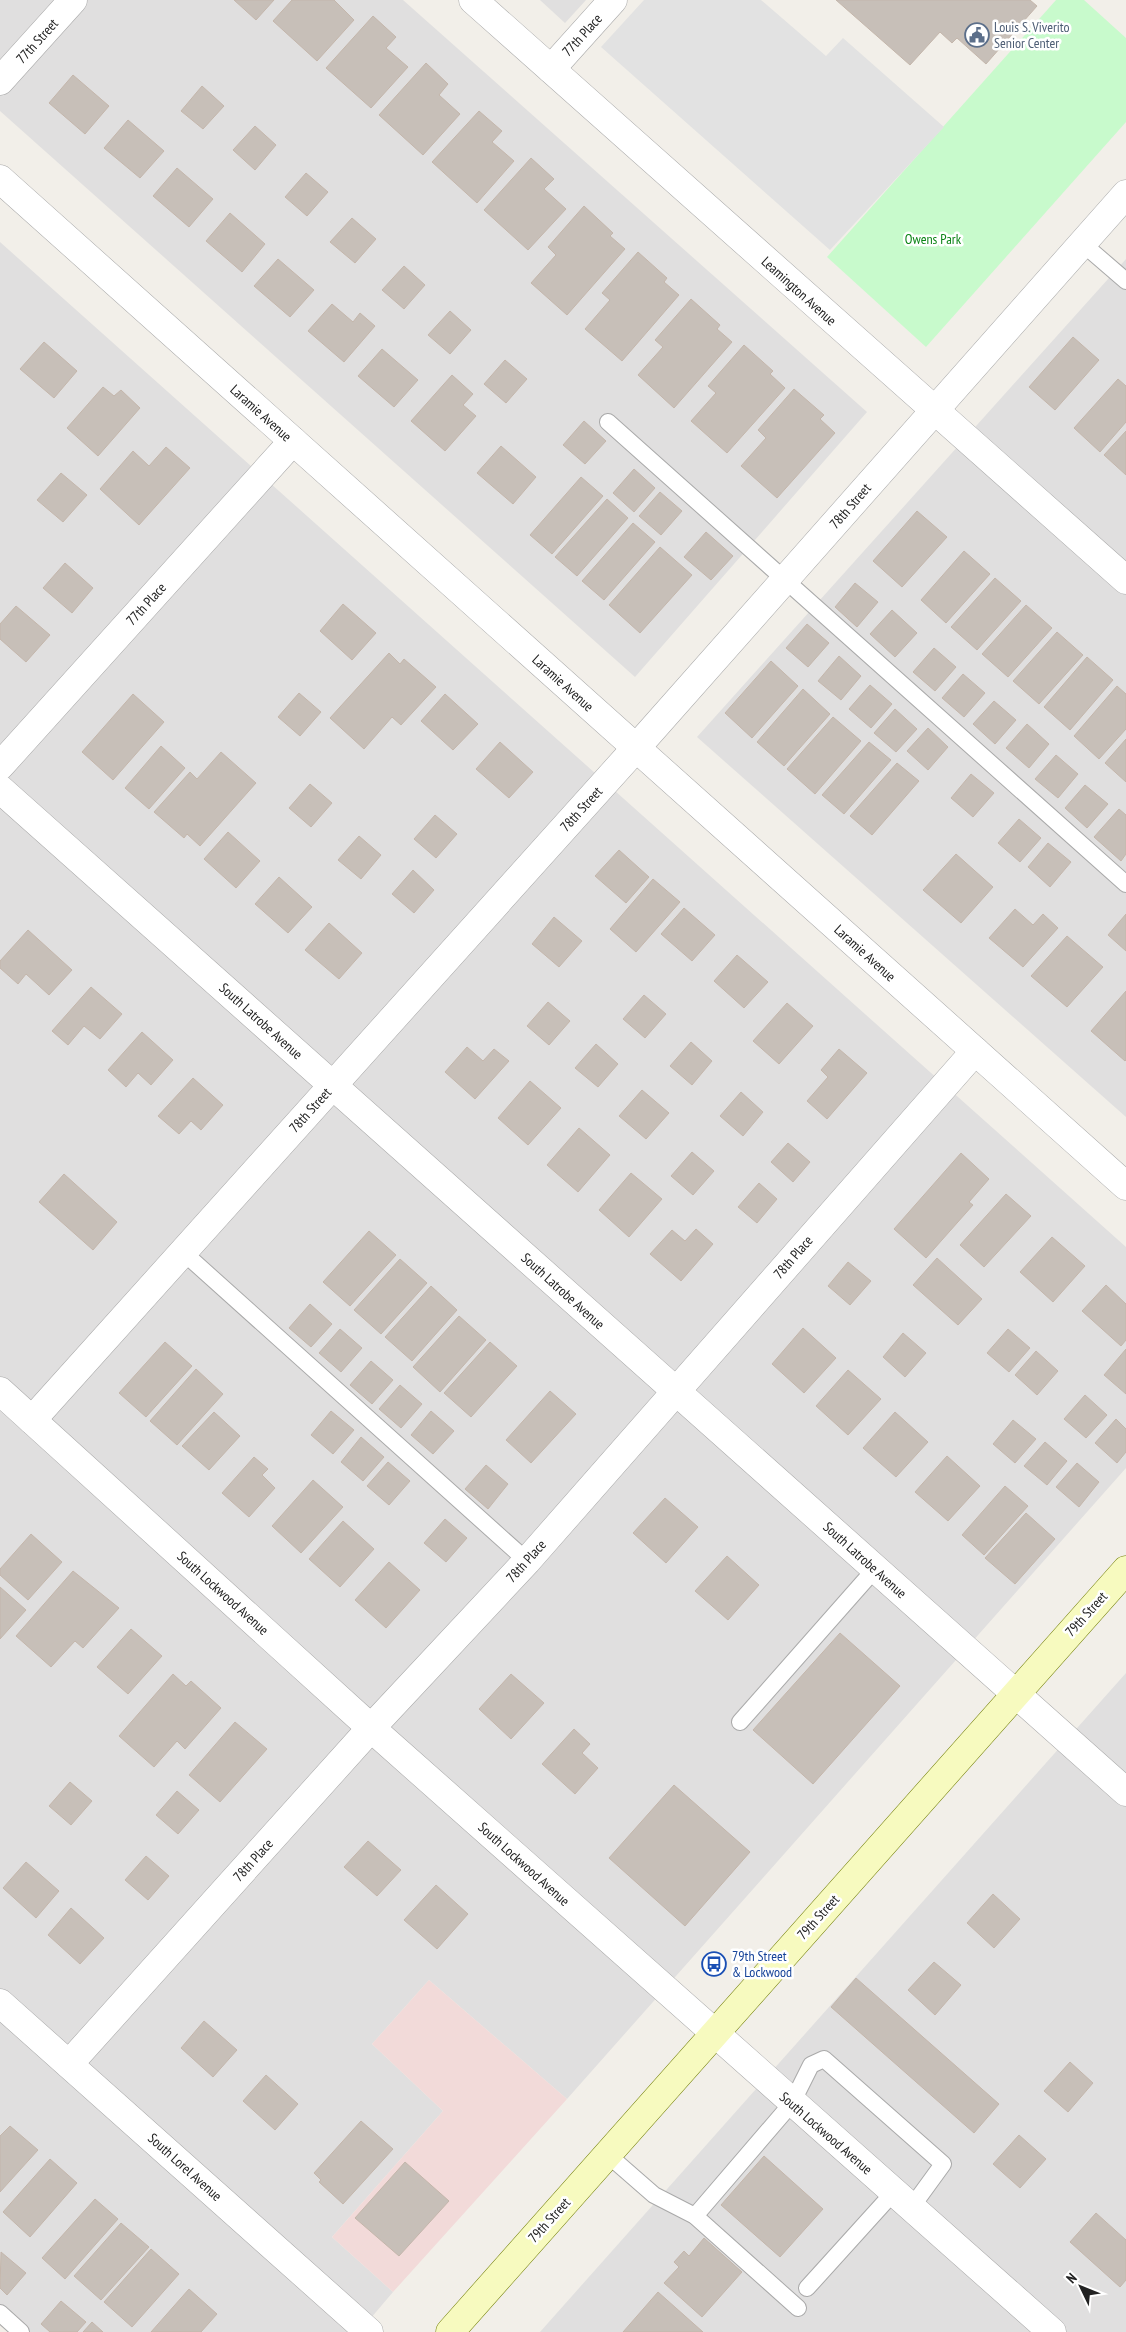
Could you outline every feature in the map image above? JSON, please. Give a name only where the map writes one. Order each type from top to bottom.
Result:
[{"type":"main road","name":"79th Street","points":[[450,2332],[1126,1570]]},
{"type":"street","name":"77th Street","points":[[0,81],[73,0]]},
{"type":"street","name":"Leamington Avenue","points":[[473,0],[1126,580]]},
{"type":"street","name":"77th Place","points":[[551,69],[613,0]]},
{"type":"street","name":"Laramie Avenue","points":[[0,180],[1126,1186]]},
{"type":"street","name":"78th Street","points":[[32,1420],[636,748],[1126,194]]},
{"type":"street","name":"77th Place","points":[[0,766],[293,441]]},
{"type":"street","name":"South Latrobe Avenue","points":[[0,789],[1015,1694],[1124,1785]]},
{"type":"street","name":"78th Place","points":[[69,2064],[371,1728],[527,1561],[975,1051]]},
{"type":"street","name":"South Lockwood Avenue","points":[[0,1391],[371,1728],[1052,2332]]},
{"type":"street","name":"South Lorel Avenue","points":[[0,2002],[369,2332]]},
{"type":"lane","points":[[1082,243],[1126,281]]},
{"type":"lane","points":[[608,422],[1126,884]]},
{"type":"lane","points":[[183,1252],[527,1561]]},
{"type":"lane","points":[[740,1722],[875,1569]]},
{"type":"lane","points":[[695,2216],[792,2103],[811,2065],[824,2059],[943,2164],[807,2288]]},
{"type":"lane","points":[[607,2154],[654,2195],[695,2216],[798,2308]]},
{"type":"lane","points":[[0,2314],[21,2332]]},
{"type":"shaded area","points":[[0,0],[403,0],[867,412],[635,677],[0,111]]},
{"type":"shaded area","points":[[540,0],[586,0],[565,23]]},
{"type":"shaded area","points":[[644,0],[761,0],[826,56],[843,38],[944,127],[830,250],[601,47]]},
{"type":"shaded area","points":[[0,242],[1126,1247],[1126,1468],[567,2099],[429,1980],[372,2044],[443,2111],[332,2237],[393,2292],[359,2332],[21,2332],[0,2313]]},
{"type":"shaded area","points":[[1126,259],[1126,1117],[697,737]]},
{"type":"shaded area","points":[[1126,1673],[1126,2332],[540,2332],[917,1908]]},
{"type":"shaded area","points":[[429,1980],[567,2099],[393,2292],[332,2237],[443,2111],[372,2044]]},
{"type":"green space","name":"Owens Park","points":[[1056,0],[1084,0],[1126,38],[1126,122],[926,347],[827,257]]},
{"type":"building","points":[[234,0],[274,0],[256,20]]},
{"type":"building","points":[[292,0],[334,0],[354,20],[317,61],[273,21]]},
{"type":"building","name":"Louis S. Viverito Senior Center","points":[[836,0],[1030,0],[1037,6],[986,64],[957,38],[952,43],[940,32],[910,65]]},
{"type":"building","points":[[373,16],[396,37],[386,48],[408,67],[371,108],[326,68]]},
{"type":"building","points":[[426,63],[448,84],[439,95],[460,114],[423,155],[379,115]]},
{"type":"building","points":[[73,75],[109,106],[85,134],[49,103]]},
{"type":"building","points":[[202,86],[224,106],[203,129],[181,111]]},
{"type":"building","points":[[479,111],[502,131],[492,142],[514,161],[477,203],[432,162]]},
{"type":"building","points":[[128,120],[164,151],[140,178],[104,148]]},
{"type":"building","points":[[255,126],[276,145],[255,170],[233,150]]},
{"type":"building","points":[[531,158],[554,179],[544,189],[566,209],[528,250],[484,210]]},
{"type":"building","points":[[177,168],[213,199],[189,227],[153,196]]},
{"type":"building","points":[[306,173],[328,192],[307,216],[285,197]]},
{"type":"building","points":[[584,206],[613,233],[610,236],[625,249],[567,315],[531,283],[556,255],[548,247]]},
{"type":"building","points":[[230,213],[265,244],[242,272],[206,241]]},
{"type":"building","points":[[352,218],[376,239],[355,263],[330,242]]},
{"type":"building","points":[[638,252],[667,278],[664,282],[679,295],[622,361],[585,329],[610,300],[602,293]]},
{"type":"building","points":[[278,259],[314,290],[290,317],[254,286]]},
{"type":"building","points":[[404,266],[425,285],[404,309],[382,290]]},
{"type":"building","points":[[691,299],[720,325],[717,329],[732,342],[674,408],[638,375],[663,347],[655,340]]},
{"type":"building","points":[[332,304],[353,322],[360,313],[375,326],[344,362],[308,331]]},
{"type":"building","points":[[450,311],[471,330],[450,354],[428,335]]},
{"type":"building","points":[[1073,337],[1099,360],[1055,410],[1029,387]]},
{"type":"building","points":[[44,342],[77,371],[54,398],[20,369]]},
{"type":"building","points":[[744,345],[773,371],[770,374],[785,388],[727,453],[691,421],[716,393],[708,386]]},
{"type":"building","points":[[382,349],[418,380],[394,407],[358,376]]},
{"type":"building","points":[[505,360],[527,379],[506,403],[484,384]]},
{"type":"building","points":[[452,375],[473,394],[463,405],[476,416],[445,451],[411,421]]},
{"type":"building","points":[[1118,379],[1126,386],[1126,422],[1100,452],[1074,428]]},
{"type":"building","points":[[103,387],[114,396],[121,390],[140,408],[98,456],[67,428]]},
{"type":"building","points":[[794,389],[824,415],[820,419],[835,433],[777,498],[741,466],[766,438],[758,430]]},
{"type":"building","points":[[584,421],[606,441],[585,464],[563,445]]},
{"type":"building","points":[[1126,431],[1126,475],[1104,455]]},
{"type":"building","points":[[501,446],[536,477],[513,504],[477,473]]},
{"type":"building","points":[[166,447],[190,468],[139,525],[100,489],[133,451],[149,466]]},
{"type":"building","points":[[634,469],[655,488],[634,512],[613,493]]},
{"type":"building","points":[[61,473],[87,495],[63,522],[37,500]]},
{"type":"building","points":[[581,477],[603,496],[552,554],[530,535]]},
{"type":"building","points":[[660,492],[682,511],[661,535],[639,516]]},
{"type":"building","points":[[607,499],[628,518],[577,576],[555,557]]},
{"type":"building","points":[[917,511],[947,537],[902,587],[873,561]]},
{"type":"building","points":[[633,523],[655,542],[604,600],[582,581]]},
{"type":"building","points":[[706,532],[733,556],[711,580],[684,557]]},
{"type":"building","points":[[660,547],[692,575],[640,633],[609,605]]},
{"type":"building","points":[[964,551],[990,574],[946,623],[921,600]]},
{"type":"building","points":[[65,563],[93,588],[72,613],[43,588]]},
{"type":"building","points":[[995,578],[1021,601],[977,650],[951,627]]},
{"type":"building","points":[[855,583],[878,602],[857,627],[835,607]]},
{"type":"building","points":[[343,604],[376,633],[352,660],[320,631]]},
{"type":"building","points":[[1026,605],[1052,628],[1008,677],[982,654]]},
{"type":"building","points":[[16,606],[50,635],[26,662],[0,639],[0,624]]},
{"type":"building","points":[[892,610],[917,633],[895,657],[870,634]]},
{"type":"building","points":[[807,624],[829,643],[808,667],[786,648]]},
{"type":"building","points":[[1057,632],[1083,655],[1039,704],[1013,681]]},
{"type":"building","points":[[934,648],[956,667],[935,691],[913,672]]},
{"type":"building","points":[[389,653],[400,664],[404,659],[436,687],[401,725],[392,717],[364,749],[330,718]]},
{"type":"building","points":[[839,656],[861,676],[841,700],[818,681]]},
{"type":"building","points":[[1087,657],[1113,680],[1070,730],[1044,707]]},
{"type":"building","points":[[771,661],[798,686],[752,738],[725,713]]},
{"type":"building","points":[[963,674],[985,693],[964,717],[942,698]]},
{"type":"building","points":[[870,685],[892,704],[871,728],[849,709]]},
{"type":"building","points":[[1117,686],[1126,694],[1126,729],[1099,759],[1074,736]]},
{"type":"building","points":[[803,689],[830,714],[784,766],[757,742]]},
{"type":"building","points":[[299,693],[321,712],[300,736],[278,717]]},
{"type":"building","points":[[133,694],[164,722],[113,780],[82,752]]},
{"type":"building","points":[[445,694],[478,724],[453,750],[421,721]]},
{"type":"building","points":[[994,701],[1016,720],[995,744],[973,724]]},
{"type":"building","points":[[895,709],[917,729],[896,752],[874,733]]},
{"type":"building","points":[[833,717],[861,741],[815,794],[787,769]]},
{"type":"building","points":[[1027,724],[1049,744],[1029,768],[1006,748]]},
{"type":"building","points":[[928,728],[948,747],[928,770],[907,751]]},
{"type":"building","points":[[1126,739],[1126,782],[1105,763]]},
{"type":"building","points":[[500,742],[533,772],[509,798],[476,769]]},
{"type":"building","points":[[869,742],[891,760],[844,814],[822,795]]},
{"type":"building","points":[[161,746],[185,768],[149,809],[125,788]]},
{"type":"building","points":[[221,752],[256,783],[200,846],[187,834],[184,838],[154,812],[190,772],[197,779]]},
{"type":"building","points":[[1056,755],[1078,774],[1058,798],[1035,779]]},
{"type":"building","points":[[897,763],[919,781],[872,835],[850,816]]},
{"type":"building","points":[[971,774],[994,793],[973,817],[951,798]]},
{"type":"building","points":[[310,784],[332,803],[311,827],[289,808]]},
{"type":"building","points":[[1085,785],[1108,804],[1087,828],[1065,808]]},
{"type":"building","points":[[1119,809],[1126,815],[1126,854],[1121,861],[1094,837]]},
{"type":"building","points":[[435,815],[457,834],[436,858],[414,839]]},
{"type":"building","points":[[1019,819],[1041,838],[1020,862],[998,843]]},
{"type":"building","points":[[228,832],[260,861],[236,888],[204,859]]},
{"type":"building","points":[[359,836],[381,855],[361,879],[338,860]]},
{"type":"building","points":[[1048,843],[1071,862],[1050,887],[1028,867]]},
{"type":"building","points":[[619,850],[649,877],[626,903],[595,876]]},
{"type":"building","points":[[956,854],[993,887],[961,923],[923,890]]},
{"type":"building","points":[[413,870],[434,890],[414,913],[392,894]]},
{"type":"building","points":[[279,877],[312,907],[288,933],[255,904]]},
{"type":"building","points":[[653,879],[680,902],[636,952],[610,929]]},
{"type":"building","points":[[684,908],[715,935],[692,961],[661,934]]},
{"type":"building","points":[[1015,909],[1033,925],[1043,914],[1058,928],[1023,967],[989,938]]},
{"type":"building","points":[[1126,914],[1126,951],[1108,935]]},
{"type":"building","points":[[554,917],[582,941],[559,967],[532,944]]},
{"type":"building","points":[[329,923],[362,953],[339,979],[305,950]]},
{"type":"building","points":[[28,930],[72,970],[49,995],[26,974],[18,984],[0,968],[0,961]]},
{"type":"building","points":[[1067,936],[1103,967],[1067,1007],[1031,976]]},
{"type":"building","points":[[737,955],[768,982],[744,1008],[714,981]]},
{"type":"building","points":[[91,987],[122,1014],[100,1039],[84,1026],[68,1045],[52,1031]]},
{"type":"building","points":[[1126,991],[1126,1060],[1125,1061],[1091,1031]]},
{"type":"building","points":[[644,995],[666,1014],[645,1038],[623,1019]]},
{"type":"building","points":[[548,1002],[570,1021],[549,1045],[527,1026]]},
{"type":"building","points":[[787,1003],[813,1026],[779,1064],[753,1041]]},
{"type":"building","points":[[142,1032],[173,1060],[151,1085],[138,1073],[126,1087],[108,1070]]},
{"type":"building","points":[[691,1042],[712,1061],[692,1085],[670,1066]]},
{"type":"building","points":[[596,1044],[618,1064],[598,1087],[575,1068]]},
{"type":"building","points":[[467,1047],[483,1061],[494,1049],[509,1061],[475,1099],[445,1072]]},
{"type":"building","points":[[839,1049],[867,1073],[827,1119],[807,1101],[828,1077],[821,1070]]},
{"type":"building","points":[[193,1078],[223,1105],[201,1130],[191,1121],[179,1134],[158,1116]]},
{"type":"building","points":[[530,1081],[561,1108],[528,1145],[498,1118]]},
{"type":"building","points":[[642,1090],[669,1113],[646,1139],[619,1116]]},
{"type":"building","points":[[741,1092],[763,1112],[743,1136],[720,1116]]},
{"type":"building","points":[[579,1128],[610,1155],[578,1192],[547,1165]]},
{"type":"building","points":[[788,1143],[810,1162],[793,1182],[771,1162]]},
{"type":"building","points":[[692,1152],[714,1171],[693,1195],[671,1176]]},
{"type":"building","points":[[961,1153],[989,1179],[969,1202],[973,1205],[926,1258],[894,1229]]},
{"type":"building","points":[[631,1173],[662,1199],[629,1237],[599,1210]]},
{"type":"building","points":[[64,1174],[117,1222],[93,1250],[39,1202]]},
{"type":"building","points":[[759,1183],[777,1199],[757,1223],[738,1207]]},
{"type":"building","points":[[1006,1194],[1031,1216],[984,1267],[960,1245]]},
{"type":"building","points":[[696,1229],[713,1244],[681,1281],[650,1254],[672,1230],[685,1241]]},
{"type":"building","points":[[369,1231],[396,1255],[350,1306],[323,1282]]},
{"type":"building","points":[[1052,1237],[1085,1266],[1053,1302],[1020,1272]]},
{"type":"building","points":[[937,1258],[982,1299],[958,1325],[913,1285]]},
{"type":"building","points":[[400,1259],[427,1283],[381,1334],[354,1310]]},
{"type":"building","points":[[848,1262],[871,1281],[850,1305],[828,1286]]},
{"type":"building","points":[[1106,1285],[1126,1304],[1126,1340],[1121,1346],[1082,1311]]},
{"type":"building","points":[[431,1286],[457,1310],[412,1361],[385,1337]]},
{"type":"building","points":[[310,1304],[332,1324],[311,1347],[289,1328]]},
{"type":"building","points":[[459,1316],[486,1340],[440,1392],[413,1367]]},
{"type":"building","points":[[803,1328],[836,1358],[804,1393],[772,1364]]},
{"type":"building","points":[[340,1329],[362,1348],[341,1372],[319,1353]]},
{"type":"building","points":[[1008,1329],[1030,1348],[1009,1372],[987,1353]]},
{"type":"building","points":[[903,1333],[926,1353],[905,1377],[883,1357]]},
{"type":"building","points":[[165,1342],[192,1366],[146,1417],[119,1393]]},
{"type":"building","points":[[490,1342],[517,1366],[471,1417],[444,1393]]},
{"type":"building","points":[[1126,1349],[1126,1394],[1104,1375]]},
{"type":"building","points":[[1036,1351],[1058,1371],[1037,1395],[1015,1375]]},
{"type":"building","points":[[371,1361],[393,1380],[372,1404],[350,1385]]},
{"type":"building","points":[[196,1369],[223,1394],[177,1445],[150,1421]]},
{"type":"building","points":[[848,1370],[881,1399],[848,1435],[816,1406]]},
{"type":"building","points":[[400,1385],[422,1404],[401,1428],[379,1409]]},
{"type":"building","points":[[550,1391],[576,1414],[531,1463],[506,1440]]},
{"type":"building","points":[[1085,1395],[1107,1415],[1086,1438],[1064,1419]]},
{"type":"building","points":[[331,1411],[354,1430],[333,1454],[311,1435]]},
{"type":"building","points":[[431,1411],[454,1431],[433,1454],[411,1435]]},
{"type":"building","points":[[214,1412],[240,1436],[209,1470],[182,1446]]},
{"type":"building","points":[[895,1412],[928,1442],[896,1477],[863,1448]]},
{"type":"building","points":[[1116,1419],[1126,1429],[1126,1452],[1117,1463],[1095,1443]]},
{"type":"building","points":[[1013,1420],[1036,1439],[1015,1463],[993,1444]]},
{"type":"building","points":[[361,1437],[384,1457],[363,1481],[341,1462]]},
{"type":"building","points":[[1045,1442],[1067,1461],[1047,1485],[1024,1466]]},
{"type":"building","points":[[947,1456],[980,1486],[948,1521],[915,1492]]},
{"type":"building","points":[[254,1457],[268,1469],[262,1475],[275,1488],[249,1517],[222,1493]]},
{"type":"building","points":[[388,1462],[410,1481],[389,1505],[367,1486]]},
{"type":"building","points":[[1077,1463],[1099,1482],[1079,1507],[1056,1487]]},
{"type":"building","points":[[486,1465],[508,1484],[488,1509],[465,1489]]},
{"type":"building","points":[[313,1480],[343,1507],[301,1553],[272,1526]]},
{"type":"building","points":[[1005,1486],[1028,1506],[984,1555],[962,1535]]},
{"type":"building","points":[[665,1498],[698,1527],[666,1563],[633,1533]]},
{"type":"building","points":[[1026,1513],[1055,1539],[1015,1584],[985,1558]]},
{"type":"building","points":[[445,1519],[467,1538],[446,1562],[424,1543]]},
{"type":"building","points":[[343,1521],[374,1549],[340,1587],[309,1559]]},
{"type":"building","points":[[31,1534],[62,1562],[28,1600],[0,1575],[0,1569]]},
{"type":"building","points":[[727,1556],[759,1585],[728,1620],[695,1591]]},
{"type":"building","points":[[389,1562],[420,1590],[386,1628],[355,1600]]},
{"type":"building","points":[[73,1571],[119,1608],[83,1648],[75,1641],[51,1667],[16,1636]]},
{"type":"building","points":[[0,1587],[26,1610],[0,1639]]},
{"type":"building","points":[[131,1629],[162,1656],[128,1694],[97,1667]]},
{"type":"building","points":[[840,1633],[900,1686],[813,1784],[753,1730]]},
{"type":"building","points":[[173,1674],[186,1686],[191,1681],[221,1708],[185,1749],[177,1741],[154,1767],[119,1736]]},
{"type":"building","points":[[511,1674],[544,1703],[511,1739],[479,1709]]},
{"type":"building","points":[[235,1722],[267,1749],[220,1802],[189,1775]]},
{"type":"building","points":[[574,1729],[590,1744],[582,1753],[598,1768],[575,1794],[542,1764]]},
{"type":"building","points":[[70,1782],[92,1801],[71,1825],[49,1806]]},
{"type":"building","points":[[674,1785],[750,1852],[685,1926],[609,1858]]},
{"type":"building","points":[[177,1791],[199,1810],[178,1834],[156,1815]]},
{"type":"building","points":[[368,1841],[401,1870],[377,1896],[344,1867]]},
{"type":"building","points":[[146,1856],[169,1876],[148,1900],[125,1880]]},
{"type":"building","points":[[26,1862],[59,1891],[36,1918],[3,1888]]},
{"type":"building","points":[[436,1885],[468,1914],[437,1949],[404,1920]]},
{"type":"building","points":[[993,1894],[1020,1919],[994,1948],[967,1923]]},
{"type":"building","points":[[71,1908],[104,1938],[80,1964],[48,1935]]},
{"type":"building","points":[[934,1962],[961,1985],[935,2015],[908,1990]]},
{"type":"building","points":[[856,1978],[999,2104],[974,2133],[831,2007]]},
{"type":"building","points":[[204,2021],[237,2050],[213,2077],[181,2048]]},
{"type":"building","points":[[1070,2062],[1093,2083],[1068,2112],[1044,2091]]},
{"type":"building","points":[[266,2075],[298,2104],[275,2130],[243,2101]]},
{"type":"building","points":[[361,2121],[393,2149],[343,2204],[319,2182],[321,2180],[314,2173]]},
{"type":"building","points":[[10,2126],[38,2150],[0,2192],[0,2136]]},
{"type":"building","points":[[1019,2135],[1046,2159],[1020,2188],[993,2164]]},
{"type":"building","points":[[764,2156],[823,2209],[780,2257],[721,2205]]},
{"type":"building","points":[[50,2159],[77,2183],[30,2237],[3,2212]]},
{"type":"building","points":[[405,2162],[449,2201],[399,2256],[355,2218]]},
{"type":"building","points":[[95,2199],[118,2219],[65,2279],[42,2258]]},
{"type":"building","points":[[1096,2213],[1126,2240],[1126,2280],[1120,2287],[1070,2242]]},
{"type":"building","points":[[121,2223],[149,2247],[101,2300],[74,2276]]},
{"type":"building","points":[[704,2238],[742,2272],[702,2317],[664,2283],[679,2267],[674,2262],[684,2251],[689,2256]]},
{"type":"building","points":[[151,2249],[179,2274],[132,2327],[104,2302]]},
{"type":"building","points":[[1,2252],[26,2273],[7,2295],[0,2288]]},
{"type":"building","points":[[189,2289],[217,2314],[201,2332],[151,2332]]},
{"type":"building","points":[[658,2292],[703,2332],[623,2332]]},
{"type":"building","points":[[61,2301],[86,2322],[77,2332],[50,2332],[41,2324]]},
{"type":"building","points":[[92,2322],[103,2332],[83,2332]]},
{"type":"place","name":"Louis S. Viverito Senior Center","points":[[977,35]]},
{"type":"place","name":"79th Street & Lockwood","points":[[714,1964]]}]
